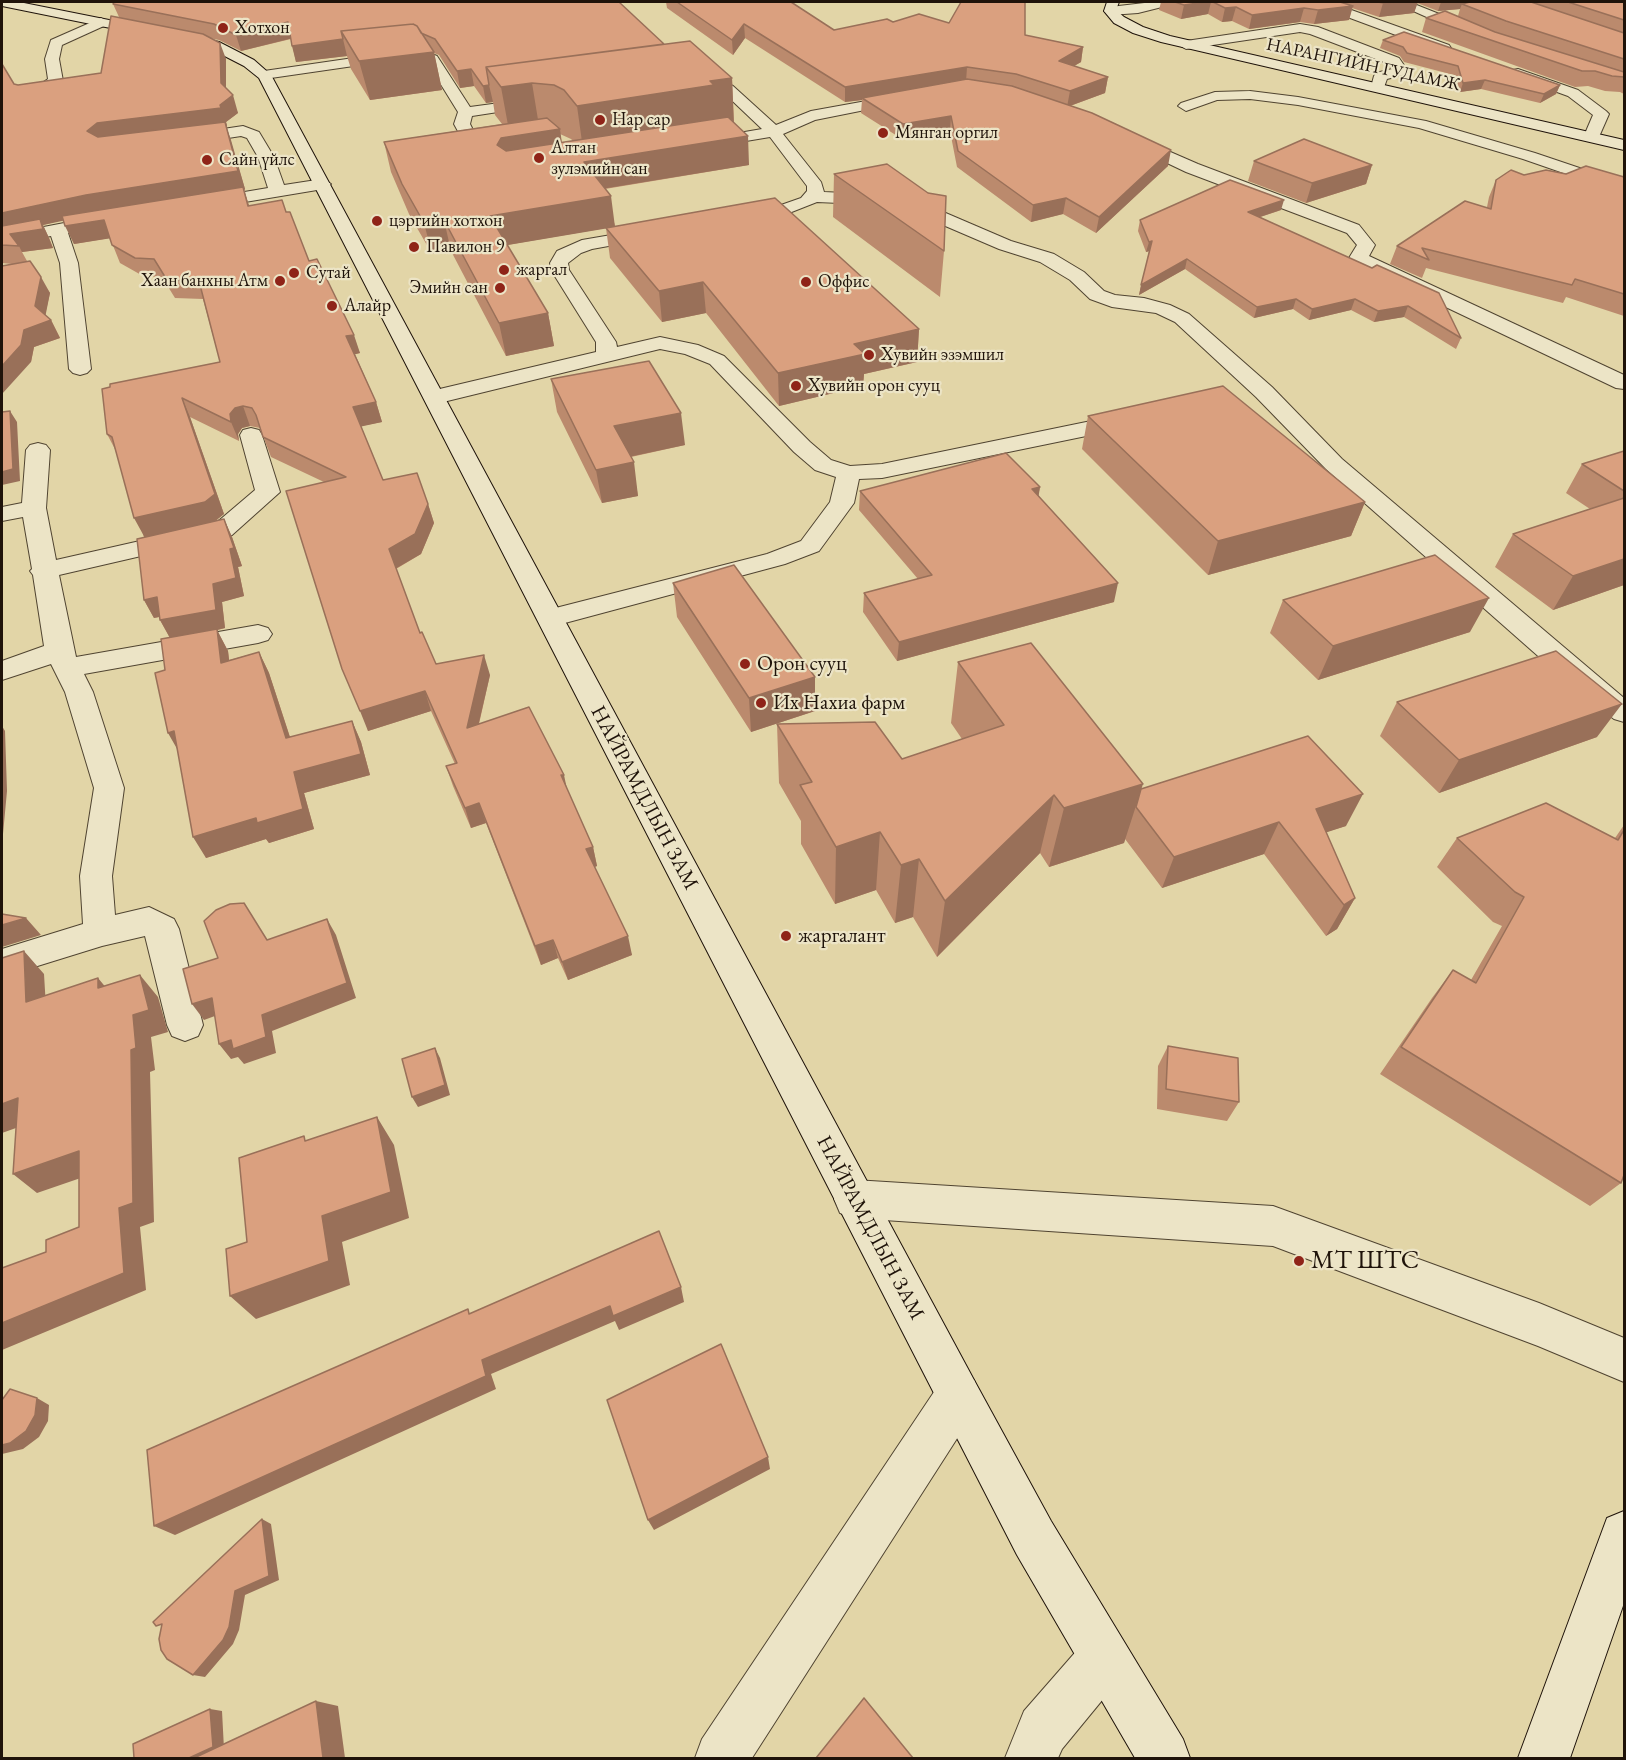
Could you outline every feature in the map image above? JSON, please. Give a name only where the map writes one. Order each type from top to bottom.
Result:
[{"type":"street","name":"НАЙРАМДЛЫН ЗАМ","points":[[2,2],[214,45],[238,56],[264,75],[958,1396],[1034,1538],[1164,1758]]},
{"type":"street","points":[[1112,6],[1138,9],[1166,2]]},
{"type":"street","points":[[1319,2],[1457,52]]},
{"type":"street","points":[[1399,2],[1485,37]]},
{"type":"street","name":"НАРАНГИЙН ГУДАМЖ","points":[[1112,6],[1119,20],[1138,30],[1186,45],[1624,145]]},
{"type":"street","points":[[31,97],[56,81],[52,59],[56,43],[101,22]]},
{"type":"street","points":[[1186,45],[1300,28],[1313,30],[1394,62],[1401,71],[1381,76],[1378,87]]},
{"type":"street","points":[[264,75],[402,55],[424,55],[432,59],[466,112]]},
{"type":"street","points":[[1499,67],[1573,93],[1601,114],[1592,136]]},
{"type":"street","points":[[675,84],[700,81],[718,82],[774,132],[815,186],[813,197]]},
{"type":"street","points":[[694,144],[774,132],[811,116],[925,94]]},
{"type":"street","points":[[1186,106],[1215,96],[1250,95],[1298,101],[1421,124],[1529,156],[1624,189]]},
{"type":"street","points":[[466,112],[548,101]]},
{"type":"street","points":[[466,112],[462,124],[473,144]]},
{"type":"street","points":[[171,141],[243,131],[253,135],[266,157],[278,192]]},
{"type":"street","points":[[1115,132],[1192,168],[1353,229],[1366,245],[1358,258],[1624,383]]},
{"type":"street","points":[[187,206],[323,184]]},
{"type":"street","points":[[726,220],[797,207],[813,197],[902,203],[1005,245],[1047,258],[1077,276],[1097,295],[1112,301],[1144,304],[1163,309],[1182,318],[1264,392],[1334,464],[1581,679],[1624,712]]},
{"type":"street","points":[[2,240],[130,216]]},
{"type":"street","points":[[57,228],[69,263],[80,369]]},
{"type":"street","points":[[607,354],[606,342],[560,270],[559,263],[564,255],[588,244],[669,230]]},
{"type":"street","points":[[435,397],[660,343],[691,349],[717,360],[802,447],[823,465],[849,473],[882,471],[1148,416]]},
{"type":"street","points":[[1241,397],[1264,392]]},
{"type":"street","points":[[44,572],[223,530],[268,492],[251,435]]},
{"type":"street","points":[[38,450],[34,508],[44,572],[63,659],[79,692],[109,788],[96,876],[98,919],[102,932]]},
{"type":"street","points":[[550,618],[776,559],[810,546],[842,503],[849,473]]},
{"type":"street","points":[[2,514],[34,508]]},
{"type":"street","points":[[2,671],[63,659],[258,634]]},
{"type":"street","points":[[2,963],[102,932],[149,921],[162,929],[185,1025]]},
{"type":"street","points":[[854,1199],[1273,1226],[1539,1324],[1624,1360]]},
{"type":"street","points":[[721,1758],[958,1396]]},
{"type":"street","points":[[1544,1758],[1624,1535]]},
{"type":"street","points":[[1031,1758],[1043,1730],[1104,1659]]},
{"type":"building","points":[[114,2],[619,2],[664,44],[486,67],[489,85],[483,86],[471,69],[457,71],[435,39],[421,33],[413,24],[341,31],[343,39],[292,46],[288,22],[236,35],[214,24],[113,4]]},
{"type":"building","points":[[677,2],[791,2],[834,30],[887,19],[893,22],[919,14],[949,23],[961,2],[1025,2],[1025,35],[1083,47],[1059,61],[1108,77],[1070,91],[1016,74],[967,67],[845,87],[744,24],[732,40]]},
{"type":"building","points":[[1175,2],[1205,2],[1184,5]]},
{"type":"building","points":[[1213,2],[1340,2],[1353,6],[1318,10],[1304,8],[1252,15],[1236,7],[1225,8]]},
{"type":"building","points":[[1531,2],[1624,33],[1624,59],[1506,21],[1462,4]]},
{"type":"building","points":[[1568,2],[1624,2],[1624,20]]},
{"type":"building","points":[[1445,11],[1495,32],[1624,72],[1624,77],[1595,71],[1582,71],[1426,18]]},
{"type":"building","points":[[111,16],[203,34],[220,43],[221,83],[233,95],[220,105],[221,108],[97,123],[87,131],[98,137],[225,122],[238,171],[86,195],[2,213],[2,64],[14,84],[18,85],[101,73]]},
{"type":"building","points":[[413,24],[417,26],[434,52],[359,61],[341,31]]},
{"type":"building","points":[[1404,32],[1560,85],[1544,94],[1485,80],[1463,83],[1458,66],[1407,53],[1403,47],[1383,40]]},
{"type":"building","points":[[690,41],[732,78],[710,81],[714,85],[577,106],[564,90],[554,85],[532,83],[501,87],[486,67]]},
{"type":"building","points":[[967,79],[1012,86],[1092,113],[1171,150],[1099,217],[1066,198],[1033,205],[958,151],[951,116],[903,124],[862,98]]},
{"type":"building","points":[[728,117],[748,136],[584,162],[611,196],[490,216],[548,313],[499,323],[444,220],[424,223],[402,184],[384,142],[547,118],[560,129],[501,138],[497,145],[506,151]]},
{"type":"building","points":[[1304,139],[1372,165],[1312,183],[1254,161]]},
{"type":"building","points":[[887,164],[928,193],[946,196],[944,251],[834,174]]},
{"type":"building","points":[[1586,166],[1624,177],[1624,294],[1575,279],[1572,285],[1422,248],[1429,260],[1397,246],[1465,201],[1491,209],[1496,180],[1511,170],[1524,175],[1546,170],[1566,174]]},
{"type":"building","points":[[1230,180],[1284,200],[1248,212],[1372,268],[1377,265],[1439,293],[1461,338],[1408,306],[1378,311],[1355,299],[1312,309],[1296,299],[1257,307],[1187,259],[1141,285],[1152,241],[1149,242],[1140,220]]},
{"type":"building","points":[[243,187],[248,206],[282,200],[286,212],[290,212],[309,261],[317,259],[354,335],[346,336],[376,402],[353,407],[383,480],[417,473],[428,504],[415,534],[389,549],[420,633],[422,632],[436,664],[484,655],[467,728],[529,707],[564,775],[561,775],[593,847],[586,849],[628,936],[562,962],[553,940],[535,946],[479,803],[465,808],[446,766],[457,763],[425,691],[360,711],[342,669],[286,491],[346,477],[263,437],[252,408],[243,406],[235,408],[230,414],[231,422],[182,398],[215,494],[205,502],[134,518],[112,437],[107,434],[102,389],[110,387],[110,384],[220,362],[199,281],[167,280],[154,259],[135,258],[112,245],[104,220],[65,226],[62,216]]},
{"type":"building","points":[[775,198],[919,329],[854,344],[865,354],[778,373],[703,282],[659,291],[606,228]]},
{"type":"building","points":[[40,219],[43,229],[10,234],[19,246],[2,245],[2,226]]},
{"type":"building","points":[[30,261],[41,277],[35,306],[51,320],[24,330],[21,345],[2,366],[2,266]]},
{"type":"building","points":[[649,361],[681,413],[614,426],[634,462],[596,470],[551,379]]},
{"type":"building","points":[[1223,386],[1365,502],[1218,541],[1088,416]]},
{"type":"building","points":[[10,411],[13,469],[2,472],[2,412]]},
{"type":"building","points":[[1624,451],[1624,491],[1582,464]]},
{"type":"building","points":[[1006,453],[1040,487],[1032,489],[1118,583],[899,642],[864,593],[932,575],[860,491]]},
{"type":"building","points":[[1624,498],[1624,559],[1573,576],[1513,534]]},
{"type":"building","points":[[224,519],[234,548],[230,549],[236,578],[213,584],[216,610],[160,620],[157,597],[144,600],[137,539]]},
{"type":"building","points":[[1435,555],[1489,598],[1333,646],[1283,600]]},
{"type":"building","points":[[734,565],[815,677],[749,698],[673,583]]},
{"type":"building","points":[[217,629],[221,663],[259,652],[286,738],[352,721],[361,754],[294,772],[303,809],[257,823],[256,818],[193,837],[174,731],[168,733],[155,673],[165,670],[161,639]]},
{"type":"building","points":[[1031,643],[1143,784],[1064,808],[1054,795],[945,901],[919,859],[901,865],[880,832],[836,847],[800,785],[812,782],[777,724],[875,722],[902,759],[1004,725],[958,662]]},
{"type":"building","points":[[1556,651],[1622,704],[1459,760],[1397,702]]},
{"type":"building","points":[[1308,736],[1363,794],[1316,809],[1355,898],[1344,905],[1279,822],[1174,857],[1136,807],[1141,789]]},
{"type":"building","points":[[1546,803],[1618,840],[1624,830],[1624,1175],[1621,1183],[1401,1047],[1453,970],[1476,983],[1524,897],[1515,892],[1457,838]]},
{"type":"building","points":[[244,903],[267,940],[327,919],[347,983],[262,1015],[266,1037],[233,1049],[231,1040],[219,1044],[212,998],[192,1004],[183,969],[218,958],[204,921],[216,910],[230,904]]},
{"type":"building","points":[[2,914],[26,918],[2,925]]},
{"type":"building","points":[[24,951],[26,1002],[98,978],[98,988],[140,975],[149,1010],[133,1015],[136,1048],[131,1050],[133,1203],[119,1208],[124,1273],[2,1323],[2,1268],[46,1252],[46,1240],[79,1227],[79,1151],[13,1174],[18,1098],[2,1104],[2,958]]},
{"type":"building","points":[[1168,1046],[1238,1058],[1239,1102],[1166,1089]]},
{"type":"building","points":[[435,1048],[445,1085],[412,1097],[402,1059]]},
{"type":"building","points":[[377,1117],[391,1192],[322,1216],[329,1261],[230,1296],[226,1249],[247,1242],[239,1158],[304,1136],[305,1141]]},
{"type":"building","points":[[659,1231],[681,1287],[613,1316],[610,1306],[482,1360],[486,1376],[154,1526],[147,1450],[468,1309],[469,1314]]},
{"type":"building","points":[[721,1344],[768,1457],[648,1520],[607,1400]]},
{"type":"building","points":[[10,1389],[37,1398],[35,1415],[26,1431],[10,1443],[2,1445],[2,1400]]},
{"type":"building","points":[[262,1519],[269,1576],[235,1591],[229,1627],[223,1640],[193,1675],[167,1659],[161,1650],[159,1639],[162,1624],[156,1626],[153,1622]]},
{"type":"building","points":[[864,1698],[913,1758],[816,1758]]},
{"type":"building","points":[[316,1701],[323,1758],[194,1758]]},
{"type":"building","points":[[210,1709],[213,1747],[189,1758],[134,1758],[133,1744]]},
{"type":"place","name":"Хотхон","points":[[223,28]]},
{"type":"place","name":"Нар сар","points":[[600,120]]},
{"type":"place","name":"Мянган оргил","points":[[883,133]]},
{"type":"place","name":"Алтан зулэмийн сан","points":[[539,158]]},
{"type":"place","name":"Сайн үйлс","points":[[207,160]]},
{"type":"place","name":"цэргийн хотхон","points":[[377,221]]},
{"type":"place","name":"Павилон 9","points":[[414,247]]},
{"type":"place","name":"жаргал","points":[[504,270]]},
{"type":"place","name":"Сутай","points":[[294,273]]},
{"type":"place","name":"Хаан банхны Атм","points":[[280,281]]},
{"type":"place","name":"Оффис","points":[[806,282]]},
{"type":"place","name":"Эмийн сан","points":[[500,288]]},
{"type":"place","name":"Алайр","points":[[332,306]]},
{"type":"place","name":"Хувийн эзэмшил","points":[[869,355]]},
{"type":"place","name":"Хувийн орон сууц","points":[[796,386]]},
{"type":"place","name":"Орон сууц","points":[[745,664]]},
{"type":"place","name":"Их Нахиа фарм","points":[[761,703]]},
{"type":"place","name":"жаргалант","points":[[786,936]]},
{"type":"place","name":"МТ ШТС","points":[[1299,1261]]}]
